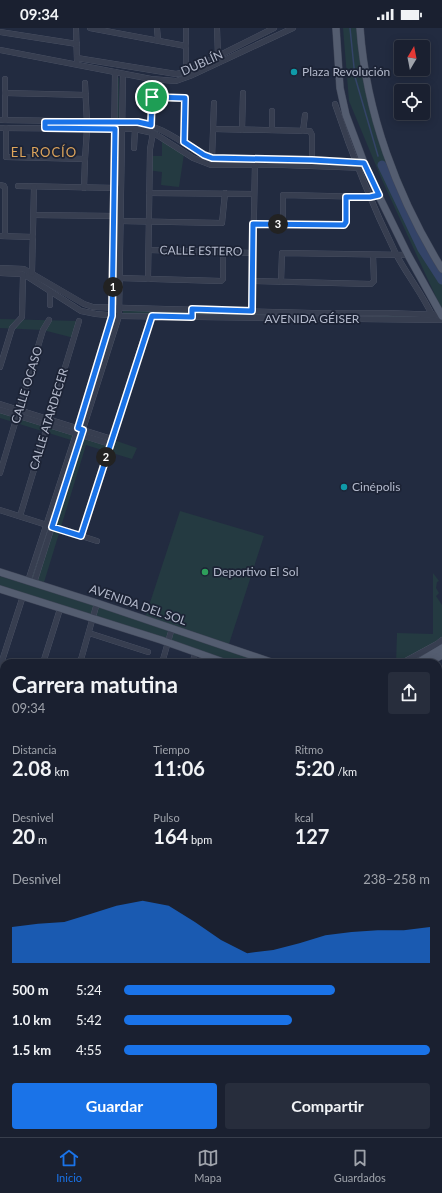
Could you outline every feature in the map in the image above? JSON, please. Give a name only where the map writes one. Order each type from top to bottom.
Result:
[{"type":"main road","points":[[336,28],[341,98],[346,115],[365,166],[408,255],[442,316]]},
{"type":"main road","points":[[360,28],[362,52],[372,107],[388,158],[416,225],[442,269]]},
{"type":"main road","name":"AVENIDA DEL SOL","points":[[0,572],[262,659]]},
{"type":"main road","points":[[0,589],[168,642],[214,659]]},
{"type":"main road","points":[[424,659],[442,648]]},
{"type":"street","points":[[76,28],[77,66]]},
{"type":"street","points":[[90,28],[106,29],[186,46]]},
{"type":"street","points":[[157,28],[158,40]]},
{"type":"street","points":[[186,28],[186,72]]},
{"type":"street","points":[[217,28],[218,56]]},
{"type":"street","name":"DUBLÍN","points":[[77,58],[176,74],[186,72],[274,28]]},
{"type":"street","points":[[0,50],[77,66],[151,79],[176,81],[190,76],[293,28]]},
{"type":"street","points":[[0,32],[77,44]]},
{"type":"street","points":[[31,582],[115,316],[119,309],[120,278],[114,216],[115,72]]},
{"type":"street","points":[[115,316],[112,309],[120,221],[123,74]]},
{"type":"street","points":[[5,79],[2,120],[87,123],[122,126],[153,133],[193,158],[211,165],[306,163],[312,160],[365,166]]},
{"type":"street","points":[[85,83],[87,123]]},
{"type":"street","points":[[5,93],[86,95]]},
{"type":"street","points":[[242,130],[243,93]]},
{"type":"street","points":[[151,125],[152,97],[185,98],[184,142]]},
{"type":"street","points":[[212,158],[214,103]]},
{"type":"street","points":[[335,104],[370,197],[397,255],[435,320]]},
{"type":"street","points":[[272,111],[272,130]]},
{"type":"street","points":[[303,131],[305,116]]},
{"type":"street","points":[[45,122],[45,128]]},
{"type":"street","points":[[122,126],[138,122],[151,125],[164,130],[204,155],[212,158],[357,165]]},
{"type":"street","points":[[86,158],[6,157],[3,128],[86,129],[115,125]]},
{"type":"street","points":[[84,188],[86,129]]},
{"type":"street","points":[[134,148],[135,129]]},
{"type":"street","points":[[214,129],[312,132],[312,160]]},
{"type":"street","points":[[160,137],[164,130]]},
{"type":"street","points":[[148,279],[150,149],[153,133]]},
{"type":"street","points":[[252,318],[255,159]]},
{"type":"street","points":[[0,185],[4,186],[5,188],[3,236],[33,236]]},
{"type":"street","points":[[18,186],[121,188]]},
{"type":"street","points":[[34,187],[34,276]]},
{"type":"street","points":[[150,193],[254,194]]},
{"type":"street","points":[[120,221],[222,223],[225,194]]},
{"type":"street","points":[[283,224],[283,195],[370,197],[379,195]]},
{"type":"street","points":[[253,224],[344,225],[346,222],[346,197]]},
{"type":"street","points":[[34,215],[114,216]]},
{"type":"street","name":"CALLE ESTERO","points":[[149,250],[253,253]]},
{"type":"street","points":[[120,278],[222,280],[223,251]]},
{"type":"street","points":[[281,282],[282,253],[408,255]]},
{"type":"street","points":[[253,282],[371,284],[373,282],[373,255]]},
{"type":"street","name":"AVENIDA GÉISER","points":[[0,268],[24,269],[84,304],[112,309],[192,309],[312,313],[432,314],[442,316]]},
{"type":"street","name":"AVENIDA GÉISER","points":[[0,273],[34,276],[50,292],[82,311],[115,316],[442,320]]},
{"type":"street","points":[[0,367],[13,327],[18,323],[22,316],[23,275]]},
{"type":"street","points":[[50,292],[50,305]]},
{"type":"street","points":[[71,304],[74,299]]},
{"type":"street","points":[[192,309],[192,317]]},
{"type":"street","points":[[312,313],[312,319]]},
{"type":"street","points":[[369,313],[369,319]]},
{"type":"street","points":[[81,536],[152,316]]},
{"type":"street","name":"CALLE OCASO","points":[[0,473],[43,330],[49,320]]},
{"type":"street","name":"CALLE ATARDECER","points":[[20,516],[79,321]]},
{"type":"street","points":[[0,404],[19,413],[111,442]]},
{"type":"street","points":[[0,410],[19,413]]},
{"type":"street","points":[[0,510],[97,541]]},
{"type":"street","points":[[3,659],[23,596]]},
{"type":"street","points":[[81,659],[97,603]]},
{"type":"street","points":[[44,659],[60,609]]},
{"type":"street","points":[[163,659],[172,628]]},
{"type":"street","points":[[89,633],[148,652]]},
{"type":"street","points":[[410,659],[442,640]]},
{"type":"street","points":[[193,659],[196,652]]},
{"type":"street","points":[[0,987],[0,1000]]},
{"type":"shaded area","points":[[343,28],[362,28],[377,122],[429,248],[442,266],[442,310],[382,180],[349,101]]},
{"type":"shaded area","points":[[117,77],[119,78],[118,317],[82,429],[137,448],[132,459],[86,445],[42,589],[144,621],[180,511],[264,536],[228,647],[265,659],[218,659],[0,587],[0,576],[26,584],[61,479],[71,440],[0,418],[0,404],[78,428],[112,315]]},
{"type":"shaded area","points":[[162,140],[184,154],[179,187],[161,185],[162,172],[147,170],[147,156],[162,156]]},
{"type":"shaded area","points":[[123,310],[414,315],[415,319],[123,314]]},
{"type":"shaded area","points":[[0,319],[79,321],[74,338],[43,330],[0,328]]},
{"type":"shaded area","points":[[433,573],[439,581],[437,582],[436,588],[439,593],[436,596],[442,605],[442,657],[439,659],[396,659],[397,633],[433,634]]},
{"type":"waterway","points":[[350,28],[355,77],[378,156]]},
{"type":"waterway","points":[[382,165],[422,249],[442,280]]},
{"type":"place","name":"Plaza Revolución","points":[[294,72]]},
{"type":"place","name":"Cinépolis","points":[[344,487]]},
{"type":"place","name":"Deportivo El Sol","points":[[205,572]]},
{"type":"district","name":"EL ROCÍO","points":[[44,152]]},
{"type":"route","points":[[152,97],[185,98],[184,142],[204,155],[212,158],[312,160],[364,163],[379,195],[370,197],[346,197],[346,223],[341,226],[253,224],[252,311],[192,309],[192,317],[152,316],[81,536],[52,527],[83,430],[78,428],[112,316],[115,129],[45,128],[45,122],[138,122],[151,125],[152,97]]}]
